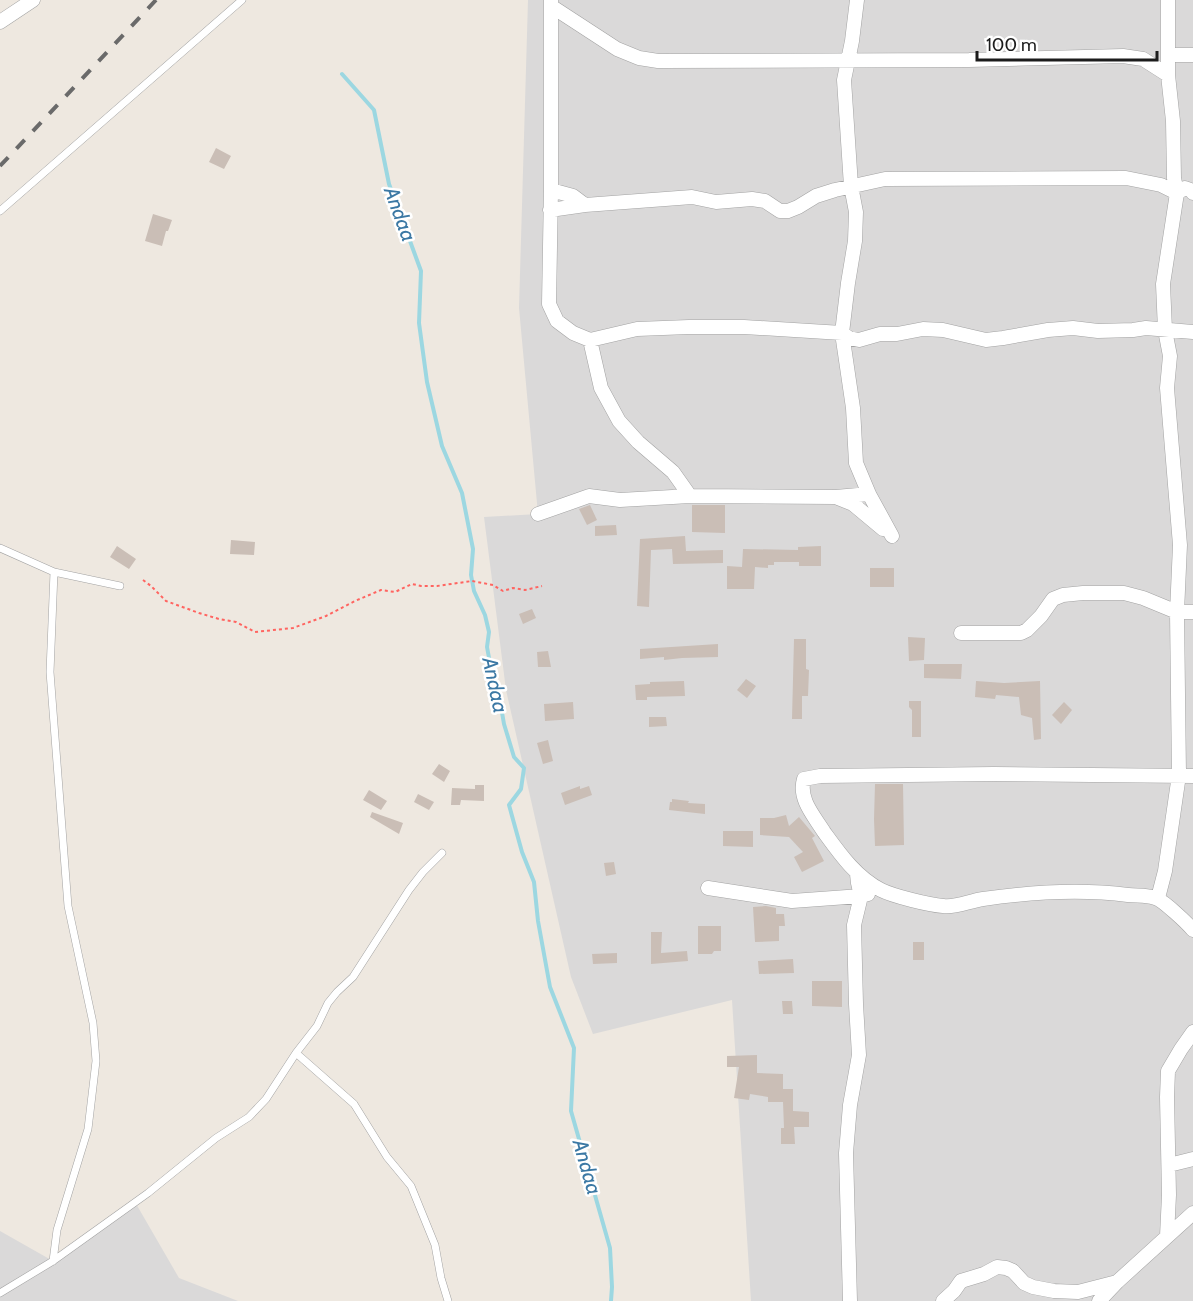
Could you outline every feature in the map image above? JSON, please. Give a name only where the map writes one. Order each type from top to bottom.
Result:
[{"type":"street","points":[[0,22],[33,0]]},
{"type":"street","points":[[836,497],[853,504],[892,536],[869,494],[856,463],[853,408],[842,333],[855,241],[855,212],[851,186],[844,80],[857,0]]},
{"type":"street","points":[[1158,898],[1186,775],[1177,612],[1180,545],[1167,388],[1170,356],[1165,330],[1163,284],[1177,193],[1174,178],[1173,121],[1168,75],[1168,0]]},
{"type":"street","points":[[550,3],[617,49],[639,58],[658,62],[969,60],[1123,56],[1143,59],[1168,75]]},
{"type":"street","points":[[550,3],[549,304],[557,321],[573,333],[590,340],[638,329],[744,327],[842,333],[849,338],[859,340],[880,334],[933,329],[986,340],[1073,328],[1098,331],[1146,328],[1193,332]]},
{"type":"street","points":[[1168,55],[1193,55]]},
{"type":"street","points":[[550,210],[692,197],[716,202],[752,199],[765,201],[780,211],[788,211],[816,196],[885,179],[1126,178],[1161,185],[1177,193]]},
{"type":"street","points":[[1177,193],[1185,188],[1193,192]]},
{"type":"street","points":[[551,190],[573,196],[585,205]]},
{"type":"street","points":[[590,340],[601,388],[619,421],[638,442],[673,472],[690,496]]},
{"type":"street","points":[[538,514],[590,496],[620,500],[690,496],[836,497],[869,494]]},
{"type":"street","points":[[961,633],[1021,633],[1041,616],[1053,599],[1073,594],[1124,592],[1177,612],[1193,612]]},
{"type":"street","points":[[1186,775],[820,776],[804,779],[802,786],[804,798],[814,818],[841,855],[857,874],[882,891],[944,907],[980,899],[1042,892],[1101,892],[1158,898],[1193,930]]},
{"type":"street","points":[[850,1301],[846,1153],[850,1105],[859,1055],[854,925],[861,896],[857,874]]},
{"type":"street","points":[[708,888],[792,901],[861,896],[882,891]]},
{"type":"street","points":[[1167,1236],[1168,1071],[1193,1032]]},
{"type":"street","points":[[1168,1147],[1191,1160]]},
{"type":"street","points":[[1169,1165],[1191,1160]]},
{"type":"street","points":[[1100,1301],[1117,1282],[1193,1213]]},
{"type":"street","points":[[943,1301],[962,1281],[997,1267],[1013,1271],[1024,1283],[1033,1287],[1054,1291],[1078,1292],[1117,1282]]},
{"type":"lane","points":[[0,211],[242,0]]},
{"type":"lane","points":[[0,548],[54,572],[120,586]]},
{"type":"lane","points":[[53,1261],[57,1230],[88,1129],[96,1061],[93,1023],[68,906],[50,672],[54,572]]},
{"type":"lane","points":[[0,1293],[53,1261],[148,1193],[216,1138],[249,1117],[266,1099],[317,1026],[328,1003],[353,977],[409,890],[442,853]]},
{"type":"lane","points":[[296,1053],[354,1104],[387,1156],[411,1186],[435,1245],[448,1301]]},
{"type":"path","points":[[142,580],[152,586],[166,601],[209,616],[236,622],[255,632],[292,628],[326,616],[381,590],[395,592],[412,584],[421,586],[472,581],[493,585],[503,591],[513,588],[525,590],[542,586]]},
{"type":"shaded area","points":[[528,0],[1193,0],[1193,1301],[751,1301],[732,1000],[593,1034],[571,977],[506,690],[484,517],[538,514],[519,308]]},
{"type":"shaded area","points":[[135,1202],[179,1278],[238,1301],[0,1301],[0,1231],[53,1261]]},
{"type":"building","points":[[216,148],[231,156],[224,169],[209,162]]},
{"type":"building","points":[[153,214],[172,220],[162,246],[145,241]]},
{"type":"building","points":[[590,505],[597,520],[587,525],[579,509]]},
{"type":"building","points":[[692,505],[725,505],[725,533],[692,532]]},
{"type":"building","points":[[616,525],[617,535],[595,536],[595,526]]},
{"type":"building","points":[[685,536],[686,551],[723,550],[723,563],[673,564],[672,549],[651,550],[649,607],[637,606],[640,539]]},
{"type":"building","points":[[231,540],[255,542],[254,555],[230,554]]},
{"type":"building","points":[[117,546],[136,559],[129,569],[110,557]]},
{"type":"building","points":[[821,546],[821,566],[799,566],[799,562],[774,562],[774,565],[768,565],[768,568],[755,567],[754,589],[727,589],[727,566],[742,567],[743,549],[798,550],[798,547]]},
{"type":"building","points":[[870,568],[894,568],[894,587],[870,587]]},
{"type":"building","points":[[532,609],[536,618],[523,624],[519,614]]},
{"type":"building","points":[[908,637],[925,638],[924,660],[909,661]]},
{"type":"building","points":[[794,639],[806,639],[806,669],[809,670],[808,696],[802,696],[802,719],[792,719]]},
{"type":"building","points":[[718,644],[718,657],[640,659],[640,649]]},
{"type":"building","points":[[548,651],[551,667],[538,667],[537,652]]},
{"type":"building","points":[[924,664],[962,664],[961,679],[924,678]]},
{"type":"building","points":[[746,679],[756,686],[747,698],[737,690]]},
{"type":"building","points":[[684,681],[685,696],[647,697],[647,700],[636,700],[635,685]]},
{"type":"building","points":[[976,681],[1004,683],[1040,681],[1041,739],[1034,740],[1032,718],[1021,715],[1019,697],[996,695],[995,699],[975,697]]},
{"type":"building","points":[[909,701],[921,701],[921,737],[912,737],[912,710],[909,707]]},
{"type":"building","points":[[573,702],[574,719],[545,721],[544,704]]},
{"type":"building","points":[[1064,702],[1072,710],[1061,724],[1052,715]]},
{"type":"building","points":[[649,717],[666,717],[667,726],[649,727]]},
{"type":"building","points":[[548,740],[553,761],[543,764],[537,743]]},
{"type":"building","points":[[439,764],[450,771],[444,782],[432,774]]},
{"type":"building","points":[[875,784],[903,784],[904,845],[875,846]]},
{"type":"building","points":[[475,785],[484,785],[484,801],[461,800],[460,805],[451,805],[452,788],[475,789]]},
{"type":"building","points":[[580,786],[580,789],[589,786],[592,795],[565,805],[561,793]]},
{"type":"building","points":[[369,790],[387,801],[381,810],[363,800]]},
{"type":"building","points":[[418,794],[434,802],[429,810],[414,802]]},
{"type":"building","points":[[672,799],[705,804],[705,814],[669,810]]},
{"type":"building","points":[[372,812],[403,823],[399,834],[370,817]]},
{"type":"building","points":[[786,815],[789,826],[799,817],[815,836],[812,838],[824,861],[802,872],[794,857],[803,852],[789,837],[760,835],[760,818]]},
{"type":"building","points":[[723,831],[753,831],[753,847],[723,846]]},
{"type":"building","points":[[614,862],[616,874],[606,876],[604,863]]},
{"type":"building","points":[[753,907],[776,908],[776,914],[784,914],[785,926],[779,926],[779,941],[755,942]]},
{"type":"building","points":[[698,926],[721,926],[721,951],[714,951],[712,954],[698,954]]},
{"type":"building","points":[[651,932],[662,932],[661,953],[687,951],[688,961],[651,964]]},
{"type":"building","points":[[913,942],[924,942],[924,960],[913,960]]},
{"type":"building","points":[[617,953],[617,963],[593,964],[592,954]]},
{"type":"building","points":[[793,959],[794,973],[759,974],[758,961]]},
{"type":"building","points":[[812,981],[842,981],[842,1007],[812,1006]]},
{"type":"building","points":[[782,1001],[792,1001],[793,1014],[783,1014]]},
{"type":"building","points":[[757,1055],[757,1073],[783,1074],[783,1089],[793,1089],[793,1111],[809,1112],[809,1127],[794,1127],[795,1144],[781,1144],[781,1128],[784,1128],[783,1102],[768,1102],[768,1097],[750,1094],[749,1100],[734,1098],[739,1067],[727,1067],[727,1056]]},
{"type":"waterway","name":"Andaa","points":[[342,74],[374,110],[389,184],[421,271],[419,323],[427,382],[442,446],[462,493],[473,549],[471,575],[474,591],[485,615],[489,632],[487,647],[504,724],[514,757],[524,768],[521,789],[509,805],[522,852],[534,882],[538,921],[550,987],[574,1048],[571,1111],[610,1248],[611,1301]]},
{"type":"railway","points":[[0,166],[156,0]]}]
